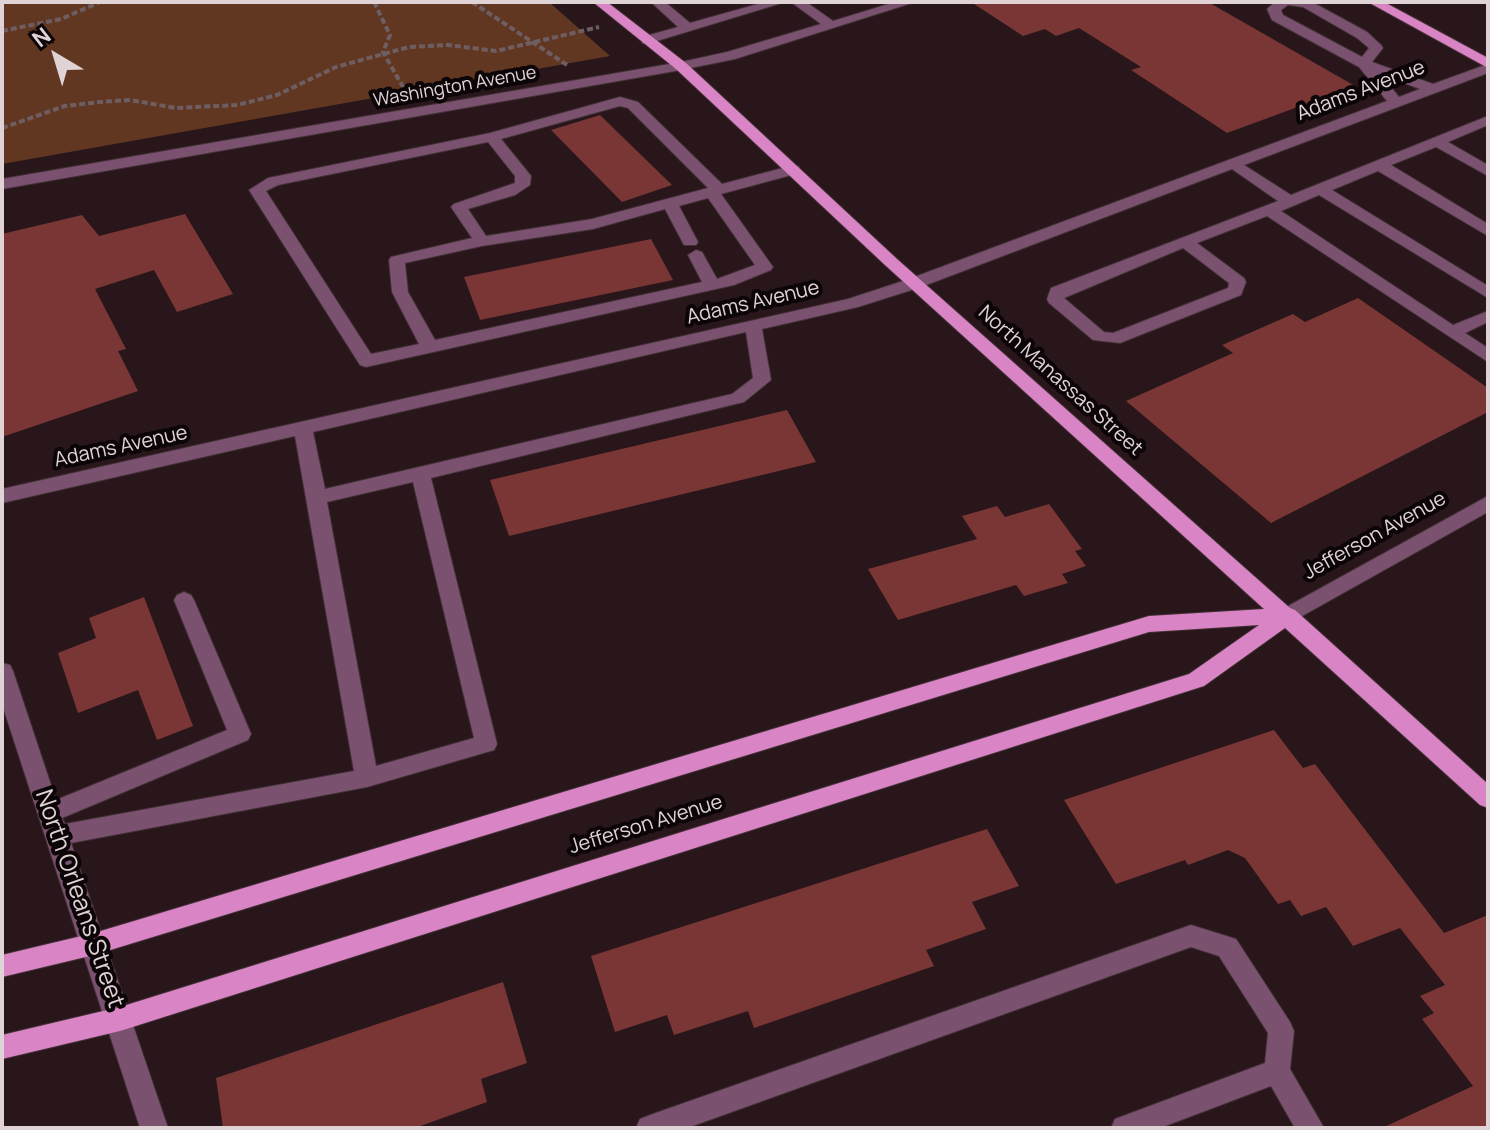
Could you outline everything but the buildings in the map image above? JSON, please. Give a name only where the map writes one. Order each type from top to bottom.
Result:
[{"type":"main road","name":"North Manassas Street","points":[[599,2],[681,66],[915,283],[1288,615],[1488,798]]},
{"type":"main road","points":[[1374,2],[1488,66]]},
{"type":"main road","name":"Jefferson Avenue","points":[[2,966],[94,944],[1149,624],[1288,615]]},
{"type":"main road","name":"Jefferson Avenue","points":[[2,1047],[120,1019],[1196,680],[1288,615]]},
{"type":"street","points":[[657,2],[688,28]]},
{"type":"street","points":[[647,40],[779,2]]},
{"type":"street","points":[[797,2],[830,25]]},
{"type":"street","points":[[864,2],[879,11]]},
{"type":"street","name":"Washington Avenue","points":[[2,184],[681,66],[730,56],[909,2]]},
{"type":"street","points":[[1284,2],[1274,9],[1277,17],[1364,64],[1431,88]]},
{"type":"street","points":[[1291,2],[1306,4],[1362,35],[1376,48],[1364,64]]},
{"type":"street","points":[[1364,64],[1395,101]]},
{"type":"street","name":"Adams Avenue","points":[[2,496],[852,303],[915,283],[1488,66]]},
{"type":"street","points":[[620,101],[633,105],[716,191],[765,267],[734,280],[366,361],[257,190],[273,181],[492,137],[620,101]]},
{"type":"street","points":[[1185,242],[1238,282],[1235,291],[1114,339],[1099,336],[1055,299],[1057,292],[1185,242],[1269,210],[1488,120]]},
{"type":"street","points":[[482,241],[459,207],[510,192],[522,185],[523,176],[492,137]]},
{"type":"street","points":[[1435,140],[1488,171]]},
{"type":"street","points":[[1232,163],[1289,201]]},
{"type":"street","points":[[1378,164],[1488,231]]},
{"type":"street","points":[[430,348],[400,292],[397,260],[482,241],[593,224],[794,170]]},
{"type":"street","points":[[1320,189],[1488,293]]},
{"type":"street","points":[[670,203],[711,284]]},
{"type":"street","points":[[1269,210],[1488,356]]},
{"type":"street","points":[[1452,332],[1488,316]]},
{"type":"street","points":[[317,498],[738,398],[762,380],[753,325]]},
{"type":"street","points":[[303,430],[367,778]]},
{"type":"street","points":[[53,824],[367,778],[486,744],[420,473]]},
{"type":"street","name":"Jefferson Avenue","points":[[1288,615],[1488,503]]},
{"type":"street","points":[[53,824],[240,734],[184,600]]},
{"type":"street","name":"North Orleans Street","points":[[2,671],[9,713],[53,824],[154,1128]]},
{"type":"street","points":[[650,1128],[1191,936],[1227,947],[1281,1031],[1277,1071],[1310,1128]]},
{"type":"street","points":[[1125,1128],[1277,1071]]},
{"type":"path","points":[[2,31],[61,19],[100,2]]},
{"type":"path","points":[[374,2],[390,35],[383,52]]},
{"type":"path","points":[[472,2],[591,82]]},
{"type":"path","points":[[2,128],[65,106],[100,102],[130,100],[176,108],[237,105],[277,95],[336,67],[383,52],[448,45],[496,51],[623,21]]},
{"type":"path","points":[[383,52],[417,112]]},
{"type":"shaded area","points":[[2,2],[549,2],[610,56],[2,164]]}]
